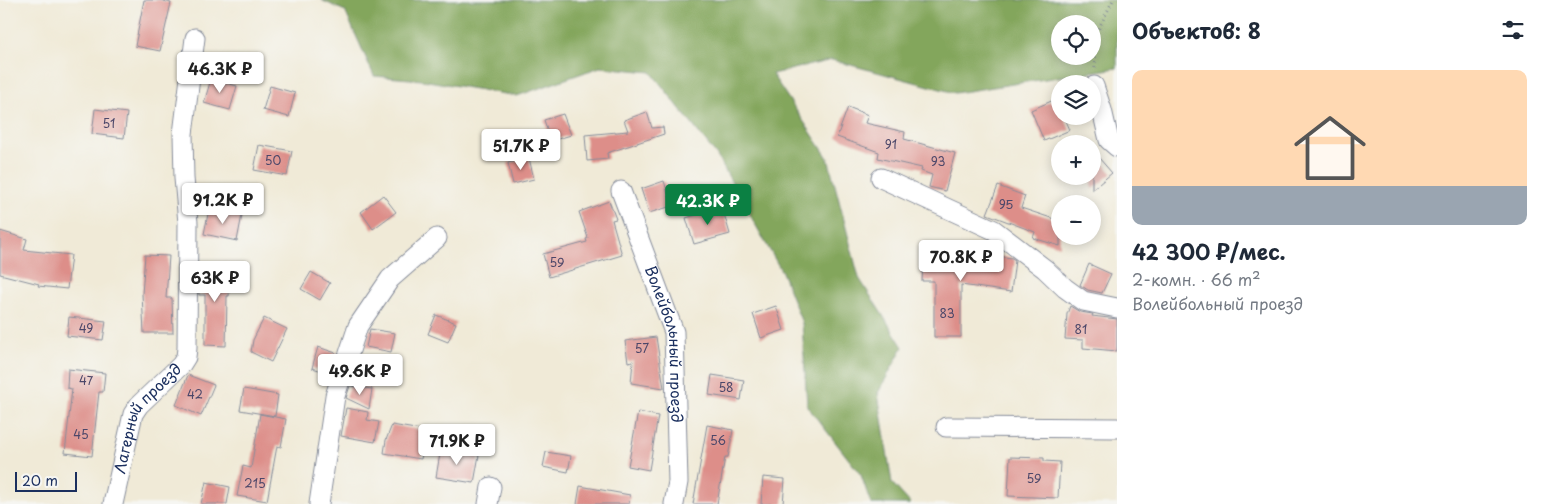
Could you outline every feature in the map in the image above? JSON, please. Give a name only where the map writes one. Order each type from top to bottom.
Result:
[{"type":"street","name":"Лагерный проезд","points":[[113,504],[133,414],[139,405],[181,365],[186,357],[188,223],[183,134],[195,38]]},
{"type":"street","points":[[1101,107],[1109,140],[1117,147]]},
{"type":"street","points":[[882,178],[994,230],[1083,301],[1117,308]]},
{"type":"street","name":"Волейбольный проезд","points":[[621,191],[674,332],[678,482],[674,504]]},
{"type":"street","points":[[319,504],[335,396],[358,326],[390,279],[437,238]]},
{"type":"street","points":[[946,427],[1117,428]]},
{"type":"path","points":[[1094,75],[1096,34],[1114,0]]},
{"type":"green space","points":[[321,0],[1117,0],[1117,68],[1072,75],[1051,75],[1051,78],[955,93],[832,60],[772,74],[828,158],[859,278],[903,347],[878,393],[892,483],[911,504],[871,504],[861,475],[807,406],[802,323],[782,272],[717,156],[651,72],[600,67],[517,96],[422,80],[374,76],[345,11]]},
{"type":"building","points":[[144,0],[160,0],[171,3],[160,51],[135,46]]},
{"type":"building","points":[[211,79],[237,86],[230,110],[204,103]]},
{"type":"building","points":[[270,86],[295,93],[289,117],[263,110]]},
{"type":"building","points":[[1051,101],[1051,125],[1068,125],[1070,130],[1058,135],[1051,135],[1051,138],[1044,141],[1031,110]]},
{"type":"building","points":[[848,107],[868,115],[865,123],[905,132],[904,139],[955,153],[945,191],[929,187],[932,175],[921,171],[922,168],[878,158],[879,152],[837,137]]},
{"type":"building","points":[[95,109],[127,113],[124,138],[92,134]]},
{"type":"building","points":[[647,112],[652,128],[663,127],[664,134],[607,153],[608,159],[587,161],[585,135],[628,131],[624,120]]},
{"type":"building","points":[[563,114],[571,135],[551,141],[544,120]]},
{"type":"building","points":[[259,145],[292,151],[287,176],[254,170]]},
{"type":"building","points":[[529,158],[534,179],[513,184],[508,163]]},
{"type":"building","points":[[1101,160],[1112,173],[1101,182]]},
{"type":"building","points":[[664,181],[672,206],[649,213],[641,189]]},
{"type":"building","points":[[998,186],[1025,196],[1021,208],[1051,218],[1051,243],[1033,238],[1035,232],[987,214]]},
{"type":"building","points":[[383,195],[396,212],[373,229],[361,212]]},
{"type":"building","points":[[609,201],[616,219],[612,220],[622,255],[549,277],[543,254],[587,242],[586,239],[588,238],[579,212]]},
{"type":"building","points":[[722,207],[730,234],[694,244],[686,218]]},
{"type":"building","points":[[209,209],[242,215],[237,241],[204,234]]},
{"type":"building","points":[[0,231],[27,239],[24,250],[71,255],[67,289],[38,286],[39,284],[0,274]]},
{"type":"building","points":[[924,247],[958,248],[958,251],[1012,258],[1015,260],[1011,292],[961,285],[961,337],[934,337],[934,281],[922,281]]},
{"type":"building","points":[[145,255],[169,256],[166,298],[172,298],[173,333],[144,333],[142,294]]},
{"type":"building","points":[[1089,264],[1111,274],[1102,293],[1088,290],[1080,285]]},
{"type":"building","points":[[199,267],[231,268],[229,296],[227,296],[226,346],[205,345],[205,295],[199,295]]},
{"type":"building","points":[[311,272],[330,283],[320,300],[301,289]]},
{"type":"building","points":[[776,306],[784,330],[761,338],[753,314]]},
{"type":"building","points":[[1070,306],[1080,312],[1093,314],[1092,316],[1117,319],[1117,351],[1083,348],[1083,340],[1065,339],[1067,314]]},
{"type":"building","points":[[436,315],[456,323],[448,342],[428,334]]},
{"type":"building","points":[[69,317],[106,321],[103,340],[67,336]]},
{"type":"building","points":[[264,318],[287,329],[271,362],[251,352],[253,340]]},
{"type":"building","points":[[370,329],[395,333],[391,352],[366,347]]},
{"type":"building","points":[[656,337],[664,388],[631,383],[633,361],[628,362],[625,341]]},
{"type":"building","points":[[318,347],[336,353],[330,373],[312,368]]},
{"type":"building","points":[[68,369],[105,373],[103,392],[99,392],[92,456],[65,453],[72,389],[67,388]]},
{"type":"building","points":[[188,375],[214,385],[201,416],[176,405]]},
{"type":"building","points":[[712,375],[744,380],[741,400],[709,395]]},
{"type":"building","points":[[350,386],[372,389],[369,409],[346,398]]},
{"type":"building","points":[[244,389],[278,395],[275,416],[240,410]]},
{"type":"building","points":[[346,408],[368,412],[367,420],[379,422],[375,442],[341,436]]},
{"type":"building","points":[[638,412],[658,416],[649,470],[628,466]]},
{"type":"building","points":[[260,414],[286,419],[281,447],[277,446],[267,501],[237,496],[243,466],[251,468]]},
{"type":"building","points":[[392,425],[427,431],[421,459],[384,453],[386,440]]},
{"type":"building","points":[[707,425],[733,430],[728,457],[725,457],[717,504],[693,504]]},
{"type":"building","points":[[441,448],[479,455],[474,483],[436,477]]},
{"type":"building","points":[[546,452],[571,456],[568,472],[543,467]]},
{"type":"building","points":[[1010,457],[1044,458],[1044,461],[1060,462],[1058,498],[1008,496]]},
{"type":"building","points":[[763,477],[785,479],[783,504],[761,504]]},
{"type":"building","points":[[206,482],[230,487],[227,504],[201,504]]},
{"type":"building","points":[[580,486],[630,495],[629,504],[577,504]]}]
